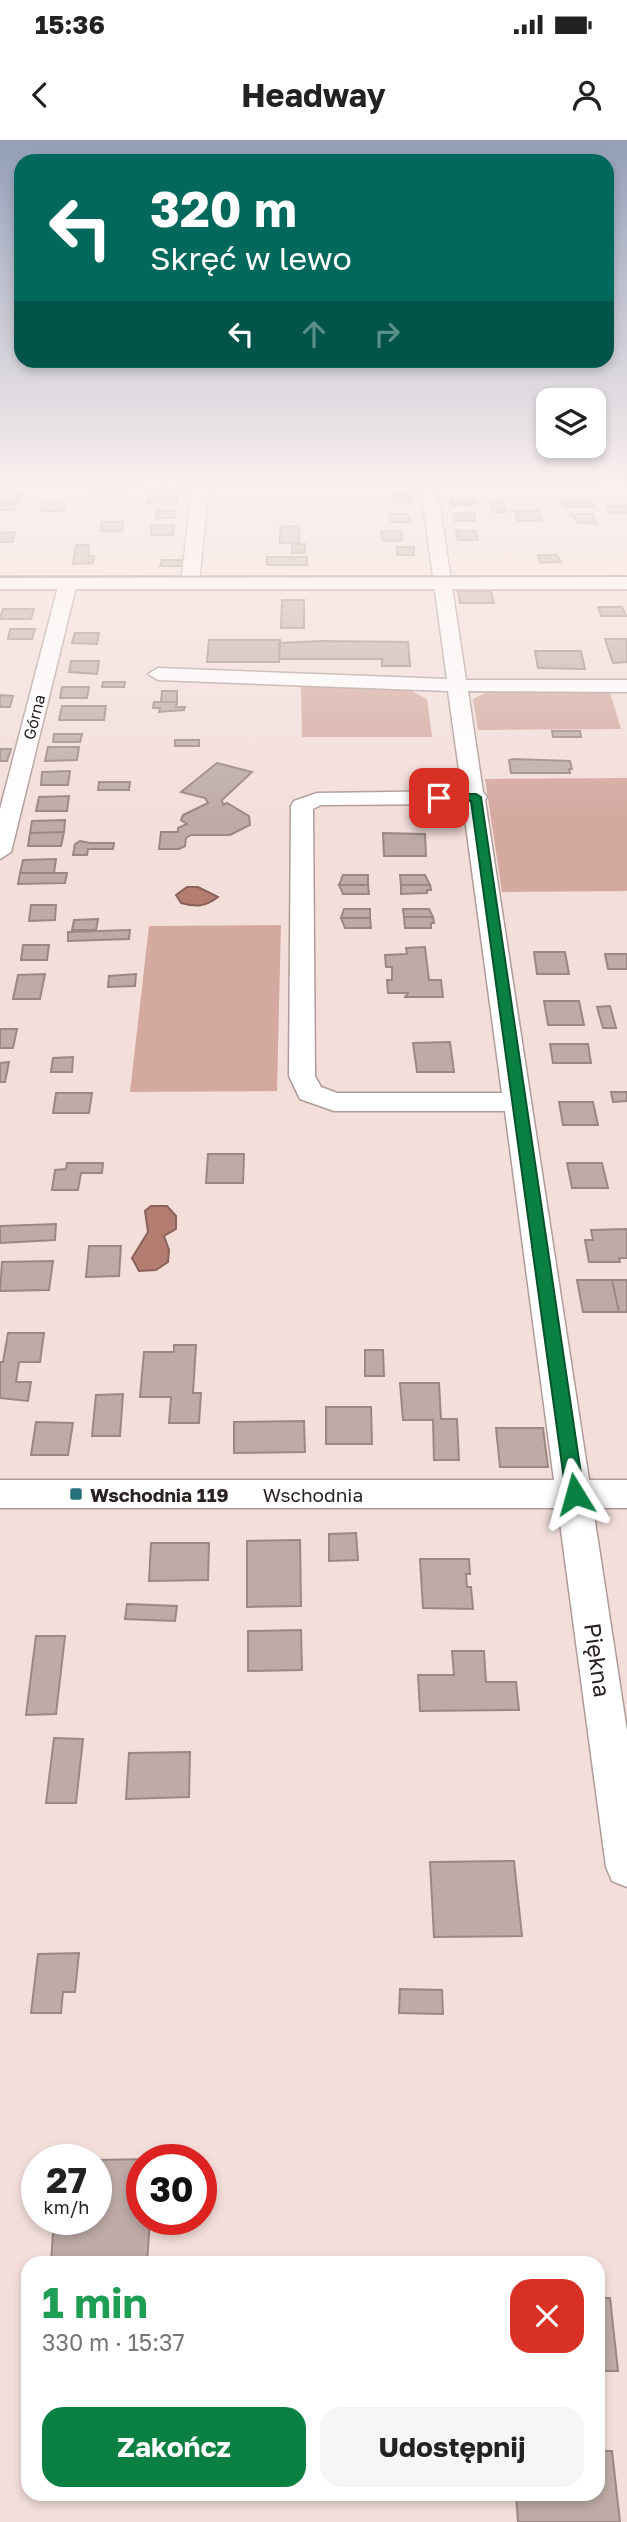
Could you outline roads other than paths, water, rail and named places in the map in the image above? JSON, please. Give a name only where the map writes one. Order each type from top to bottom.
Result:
[{"type":"street","name":"Górna","points":[[0,852],[66,592]]},
{"type":"street","name":"Piękna","points":[[445,592],[627,1867]]},
{"type":"street","points":[[158,674],[459,685],[627,686]]},
{"type":"street","points":[[476,797],[317,799],[302,806],[302,1076],[310,1093],[334,1102],[519,1102]]},
{"type":"street","name":"Wschodnia","points":[[0,1494],[627,1494]]},
{"type":"place","name":"Wschodnia 119","points":[[76,1494]]}]
